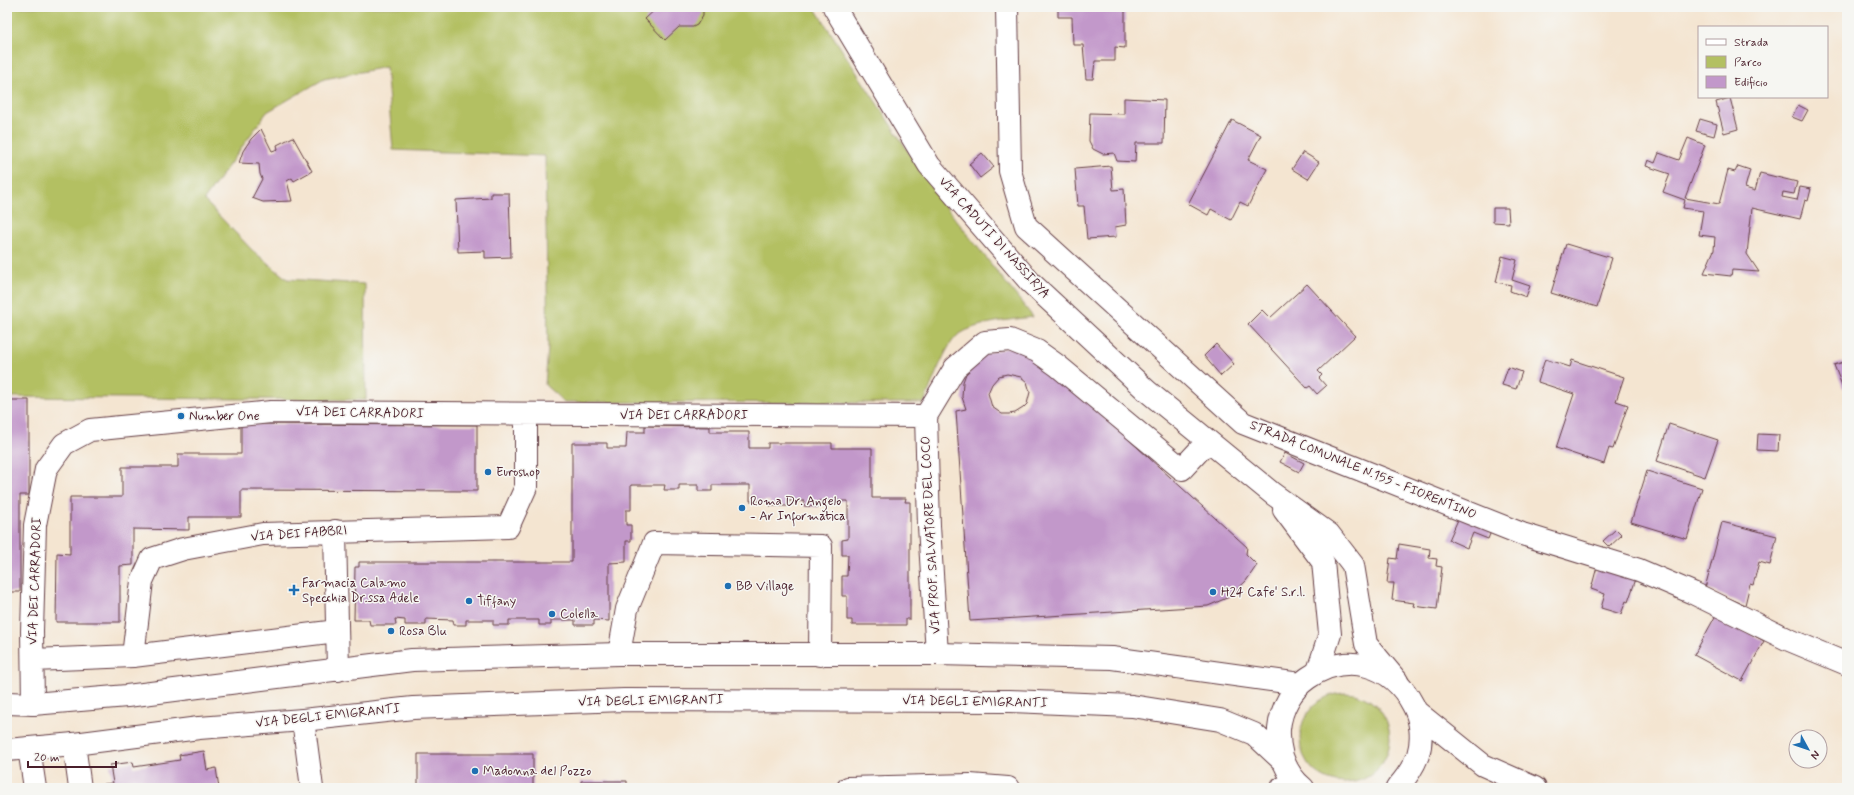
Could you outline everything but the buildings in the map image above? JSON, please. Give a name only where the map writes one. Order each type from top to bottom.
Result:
[{"type":"street","name":"VIA CADUTI DI NASSIRYA","points":[[834,7],[929,165],[1030,282],[1147,392],[1272,494],[1329,534],[1353,565],[1366,644],[1406,691]]},
{"type":"street","name":"STRADA COMUNALE N.155 - FIORENTINO","points":[[1006,7],[1010,171],[1026,226],[1243,423],[1522,534],[1639,570],[1693,592],[1788,639],[1847,664]]},
{"type":"street","points":[[926,416],[955,368],[985,342],[1010,340],[1037,351],[1058,366],[1182,468],[1208,441]]},
{"type":"street","name":"VIA DEI CARRADORI","points":[[33,704],[32,660],[35,525],[46,469],[64,444],[90,430],[271,412],[526,415],[926,416]]},
{"type":"street","name":"VIA DEI FABBRI","points":[[133,656],[142,581],[152,559],[183,549],[263,534],[508,527],[526,487],[526,415]]},
{"type":"street","name":"VIA PROF. SALVATORE DEL COCO","points":[[926,416],[929,526],[937,654]]},
{"type":"street","name":"VIA CADUTI DI NASSIRYA","points":[[1272,494],[1323,562],[1330,634],[1318,671]]},
{"type":"street","points":[[335,531],[338,670]]},
{"type":"street","points":[[619,654],[627,609],[654,543],[821,546],[820,655]]},
{"type":"street","points":[[32,660],[133,656],[337,631]]},
{"type":"street","points":[[7,703],[33,704],[127,696],[412,660],[619,654],[937,654],[1112,658],[1300,684]]},
{"type":"street","name":"VIA DEGLI EMIGRANTI","points":[[1294,786],[1283,760],[1278,740],[1280,720],[1287,700],[1300,684],[1318,671],[1341,664],[1366,665],[1388,674],[1406,691],[1417,712],[1421,733],[1418,754],[1410,773],[1397,788]]},
{"type":"street","name":"VIA DEGLI EMIGRANTI","points":[[7,750],[74,744],[199,728],[303,720],[413,708],[624,700],[1009,701],[1132,706],[1220,720],[1254,734],[1283,760]]},
{"type":"street","name":"VIA DEGLI EMIGRANTI","points":[[1417,712],[1483,765],[1535,788]]},
{"type":"street","points":[[303,720],[312,788]]},
{"type":"street","points":[[74,744],[80,788]]},
{"type":"street","points":[[29,748],[35,788]]},
{"type":"street","points":[[848,788],[970,785],[1008,788]]},
{"type":"green space","points":[[7,7],[814,7],[938,197],[1033,317],[984,324],[958,335],[948,347],[924,403],[564,402],[545,385],[548,348],[545,156],[393,150],[386,67],[324,79],[267,112],[204,200],[252,250],[287,279],[365,284],[366,400],[7,397]]},
{"type":"green space","points":[[1345,693],[1362,696],[1377,706],[1387,721],[1390,738],[1387,755],[1377,770],[1362,780],[1345,783],[1328,780],[1313,770],[1303,755],[1300,738],[1303,721],[1313,706],[1328,696]]},
{"type":"place","name":"Number One","points":[[181,416]]},
{"type":"place","name":"Euroshop","points":[[488,472]]},
{"type":"place","name":"Roma Dr. Angelo - Ar Informatica","points":[[742,508]]},
{"type":"place","name":"BB Village","points":[[728,586]]},
{"type":"place","name":"Farmacia Calamo Specchia Dr.ssa Adele","points":[[294,590]]},
{"type":"place","name":"H24 Cafe' S.r.l.","points":[[1213,592]]},
{"type":"place","name":"Tiffany","points":[[469,601]]},
{"type":"place","name":"Colella","points":[[552,614]]},
{"type":"place","name":"Rosa Blu","points":[[391,631]]},
{"type":"place","name":"Madonna del Pozzo","points":[[475,771]]}]
